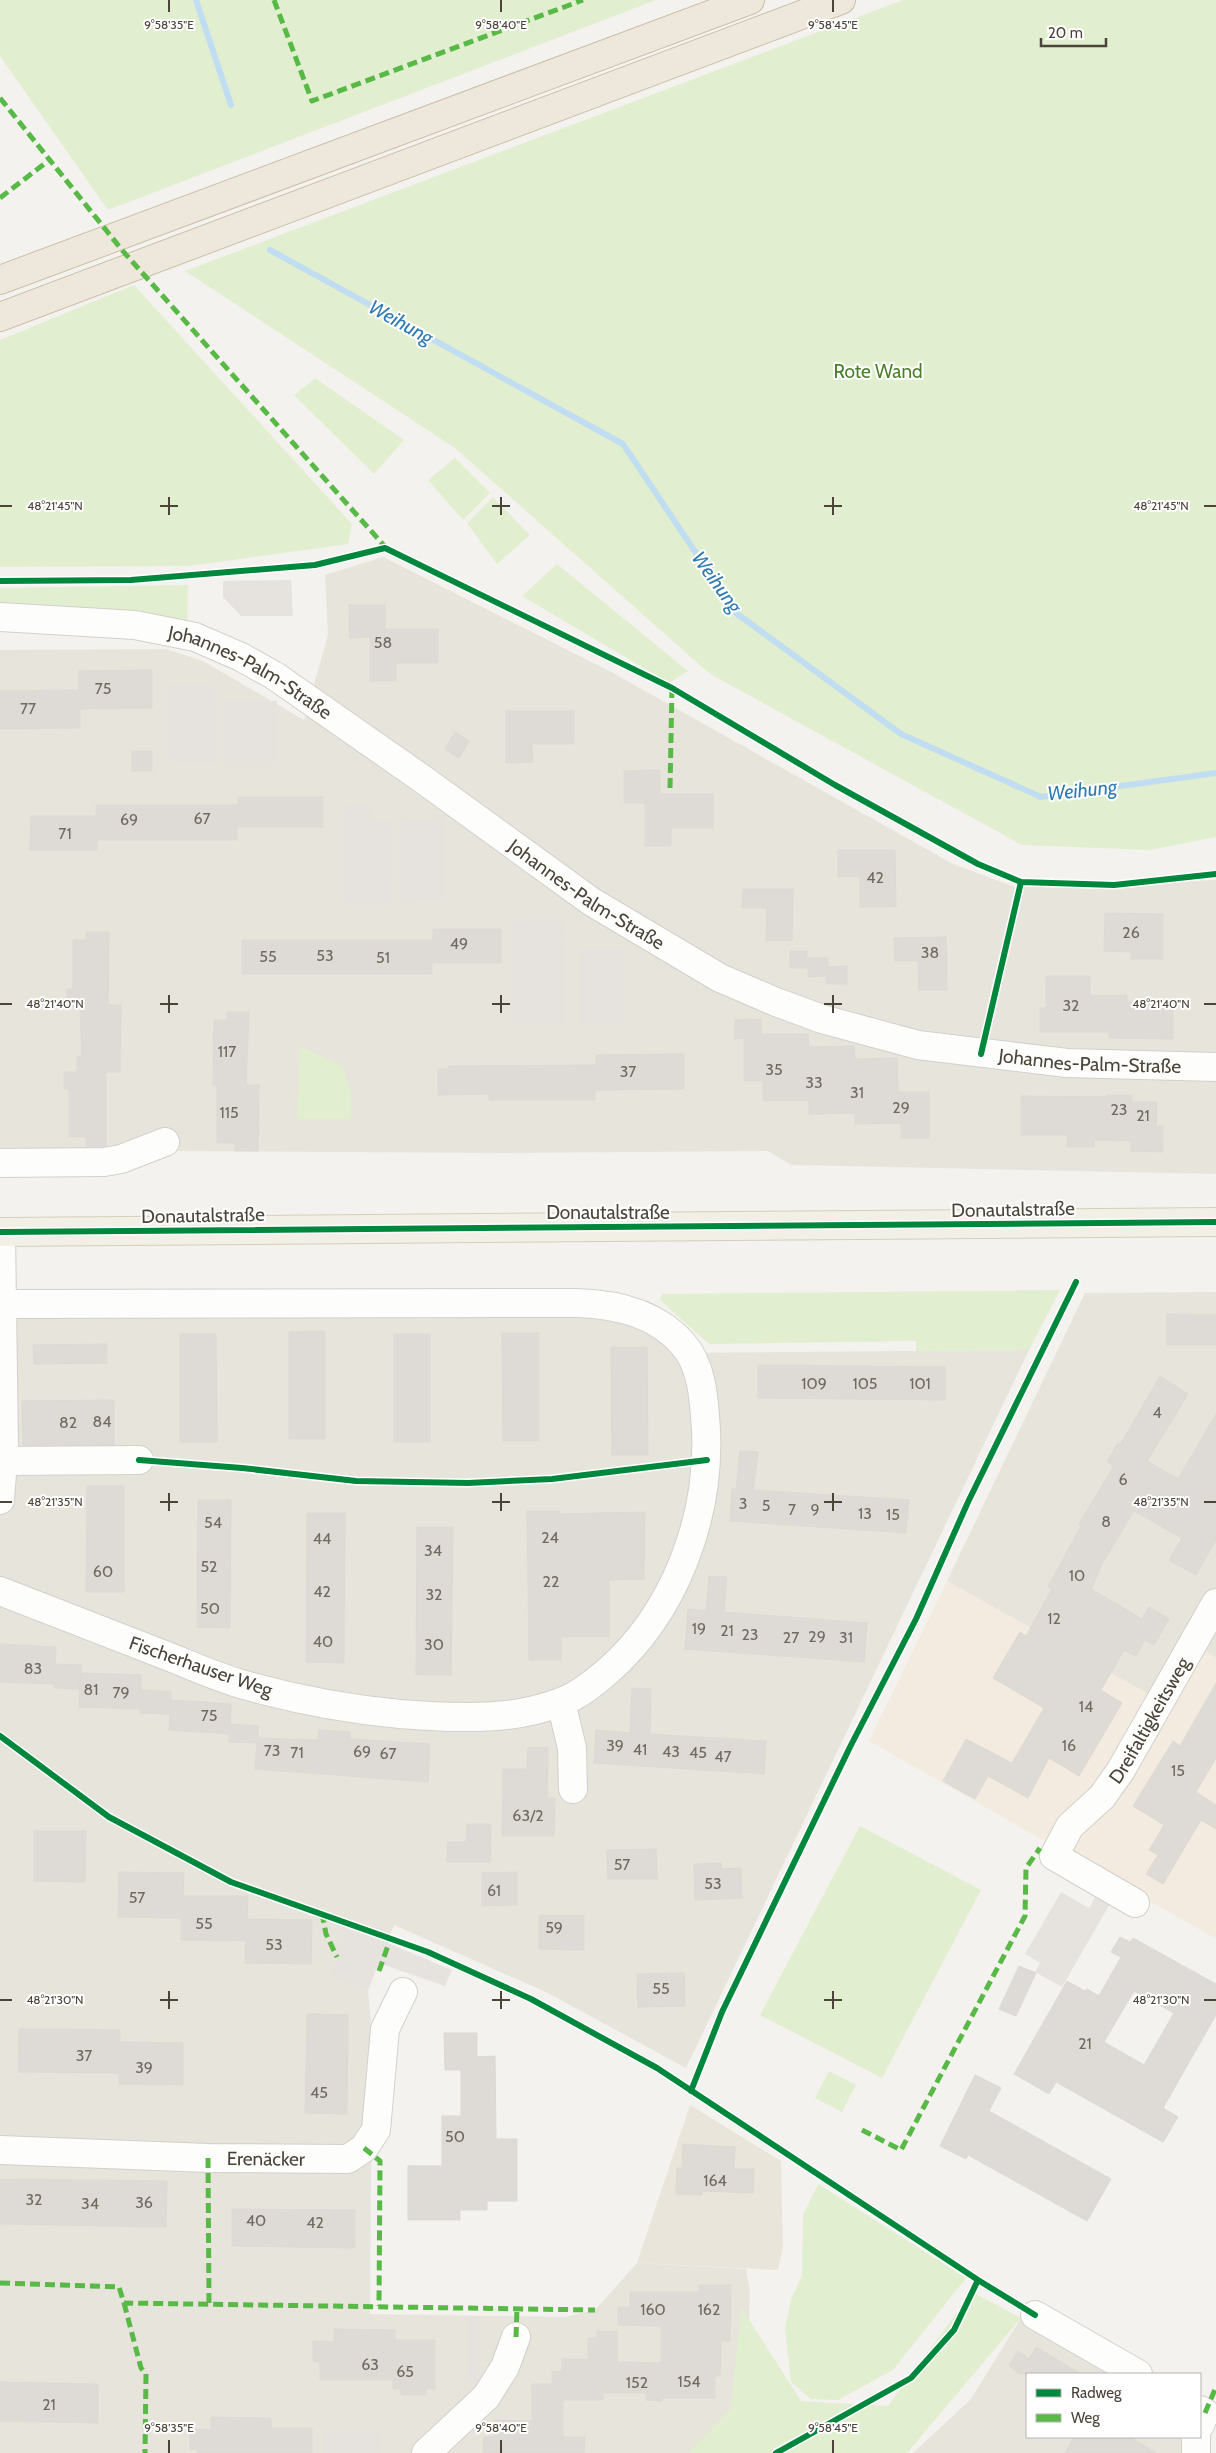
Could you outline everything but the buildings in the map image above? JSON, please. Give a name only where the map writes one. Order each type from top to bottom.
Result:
[{"type":"highway","points":[[0,280],[750,0]]},
{"type":"highway","points":[[0,317],[841,0]]},
{"type":"main road","name":"Donautalstraße","points":[[0,1232],[1216,1222]]},
{"type":"street","name":"Johannes-Palm-Straße","points":[[0,617],[135,625],[195,637],[241,658],[275,676],[428,783],[592,902],[720,978],[776,1002],[822,1018],[918,1046],[1067,1063],[1216,1067]]},
{"type":"street","points":[[0,1163],[104,1162],[126,1157],[165,1142]]},
{"type":"street","points":[[0,1232],[3,1461],[0,1500]]},
{"type":"street","name":"Fischerhauser Weg","points":[[0,1591],[238,1683],[302,1700],[354,1710],[456,1718],[509,1715],[561,1702],[597,1680],[619,1660],[646,1629],[669,1593],[686,1555],[696,1520],[707,1460],[703,1394],[689,1352],[673,1334],[656,1322],[633,1311],[616,1306],[577,1303],[1,1304]]},
{"type":"street","points":[[3,1461],[139,1460]]},
{"type":"street","name":"Dreifaltigkeitsweg","points":[[1135,1903],[1054,1856],[1070,1826],[1102,1797],[1122,1770],[1216,1603]]},
{"type":"street","points":[[561,1702],[572,1748],[573,1790]]},
{"type":"street","name":"Erenäcker","points":[[0,2150],[208,2158],[348,2159],[364,2148],[376,2130],[385,2029],[403,1992]]},
{"type":"street","points":[[1035,2315],[1136,2373]]},
{"type":"street","points":[[426,2453],[486,2397],[505,2367],[516,2337]]},
{"type":"street","points":[[1201,2411],[1205,2413],[1201,2423]]},
{"type":"street","points":[[1196,2438],[1196,2453]]},
{"type":"shaded area","points":[[383,557],[613,673],[953,864],[1015,887],[1216,880],[1216,1174],[791,1165],[768,1151],[501,1153],[0,1150],[0,650],[166,649],[203,661],[304,720],[328,635],[325,575]]},
{"type":"shaded area","points":[[291,580],[293,616],[241,616],[223,597],[223,581]]},
{"type":"shaded area","points":[[169,684],[214,684],[215,764],[170,764]]},
{"type":"shaded area","points":[[224,701],[277,701],[277,766],[224,766]]},
{"type":"shaded area","points":[[371,803],[371,820],[392,820],[394,903],[345,905],[343,804]]},
{"type":"shaded area","points":[[444,818],[446,901],[402,902],[401,819]]},
{"type":"shaded area","points":[[564,921],[565,1023],[512,1023],[512,922]]},
{"type":"shaded area","points":[[578,948],[623,948],[624,1022],[579,1023]]},
{"type":"shaded area","points":[[1216,1292],[1216,1658],[1182,1636],[1148,1694],[947,1581],[1085,1293]]},
{"type":"shaded area","points":[[603,1314],[666,1338],[670,1353],[1029,1350],[686,2068],[546,1992],[394,1925],[368,1990],[372,2033],[370,2314],[565,2317],[595,2310],[637,2263],[746,2269],[750,2292],[746,2422],[701,2453],[0,2453],[0,1318]]},
{"type":"shaded area","points":[[947,1581],[1168,1705],[1200,1649],[1216,1658],[1216,1939],[869,1741]]},
{"type":"shaded area","points":[[1061,1892],[1089,1908],[1097,1894],[1111,1902],[1062,1987],[1035,1972],[1040,1963],[1025,1954]]},
{"type":"shaded area","points":[[346,1930],[390,1944],[452,1970],[445,1986],[378,1963],[368,1990],[330,1977]]},
{"type":"shaded area","points":[[690,2105],[781,2161],[783,2249],[778,2270],[637,2263]]},
{"type":"shaded area","points":[[466,2318],[479,2318],[478,2382],[466,2382]]},
{"type":"shaded area","points":[[1021,2318],[1111,2373],[1026,2373],[1026,2438],[1181,2438],[1183,2453],[913,2453],[971,2399]]},
{"type":"shaded area","points":[[324,2432],[381,2433],[380,2453],[324,2453]]},
{"type":"green space","points":[[0,0],[656,0],[108,210],[0,56]]},
{"type":"green space","name":"Rote Wand","points":[[903,0],[1216,0],[1216,837],[1150,850],[1022,845],[710,674],[455,448],[185,271]]},
{"type":"green space","points":[[134,285],[352,524],[348,544],[189,566],[0,567],[0,340]]},
{"type":"green space","points":[[315,378],[404,440],[374,474],[294,395]]},
{"type":"green space","points":[[455,458],[490,493],[463,520],[428,480]]},
{"type":"green space","points":[[493,497],[530,535],[497,564],[467,523]]},
{"type":"green space","points":[[557,564],[688,671],[669,683],[522,596]]},
{"type":"green space","points":[[188,585],[187,623],[83,608],[0,607],[0,588]]},
{"type":"green space","points":[[300,1046],[342,1066],[351,1093],[351,1119],[297,1119]]},
{"type":"green space","points":[[1060,1290],[1029,1350],[916,1351],[916,1341],[709,1344],[660,1300],[662,1294]]},
{"type":"green space","points":[[860,1826],[981,1890],[882,2078],[760,2015]]},
{"type":"green space","points":[[829,2071],[856,2085],[842,2112],[815,2098]]},
{"type":"green space","points":[[818,2184],[966,2278],[893,2370],[838,2400],[811,2399],[791,2382],[785,2328],[791,2299],[802,2276],[803,2215]]},
{"type":"green space","points":[[972,2292],[1021,2318],[907,2453],[688,2453],[731,2409],[741,2307],[801,2401],[888,2406]]},
{"type":"waterway","name":"Weihung","points":[[196,0],[231,105]]},
{"type":"waterway","name":"Weihung","points":[[270,250],[623,444],[736,613],[901,734],[1041,797],[1216,773]]},
{"type":"marked path","points":[[274,0],[312,101],[583,0]]},
{"type":"marked path","points":[[0,98],[122,250],[387,549]]},
{"type":"marked path","points":[[0,198],[48,161]]},
{"type":"marked path","points":[[670,788],[672,688]]},
{"type":"marked path","points":[[862,2130],[901,2150],[1025,1916],[1026,1868],[1040,1848]]},
{"type":"marked path","points":[[322,1913],[326,1934],[337,1957]]},
{"type":"marked path","points":[[379,1971],[391,1937]]},
{"type":"marked path","points":[[364,2148],[380,2161],[379,2306]]},
{"type":"marked path","points":[[208,2158],[209,2303]]},
{"type":"marked path","points":[[0,2283],[119,2287],[124,2303],[595,2310]]},
{"type":"marked path","points":[[124,2303],[141,2368],[146,2374],[145,2453]]},
{"type":"marked path","points":[[516,2337],[517,2308]]},
{"type":"marked path","points":[[1205,2413],[1216,2387]]},
{"type":"cycle path","points":[[0,581],[131,580],[315,565],[385,548],[672,688],[835,785],[978,864],[1021,882],[1114,885],[1216,874]]},
{"type":"cycle path","points":[[981,1054],[1021,882]]},
{"type":"cycle path","points":[[0,1232],[1216,1222]]},
{"type":"cycle path","points":[[691,2091],[722,2012],[850,1747],[916,1619],[968,1502],[1076,1282]]},
{"type":"cycle path","points":[[139,1460],[242,1468],[356,1481],[468,1483],[552,1479],[707,1460]]},
{"type":"cycle path","points":[[0,1736],[109,1817],[231,1882],[428,1952],[531,1999],[657,2068],[978,2280],[1035,2315]]},
{"type":"cycle path","points":[[776,2453],[911,2378],[954,2330],[978,2280]]}]
